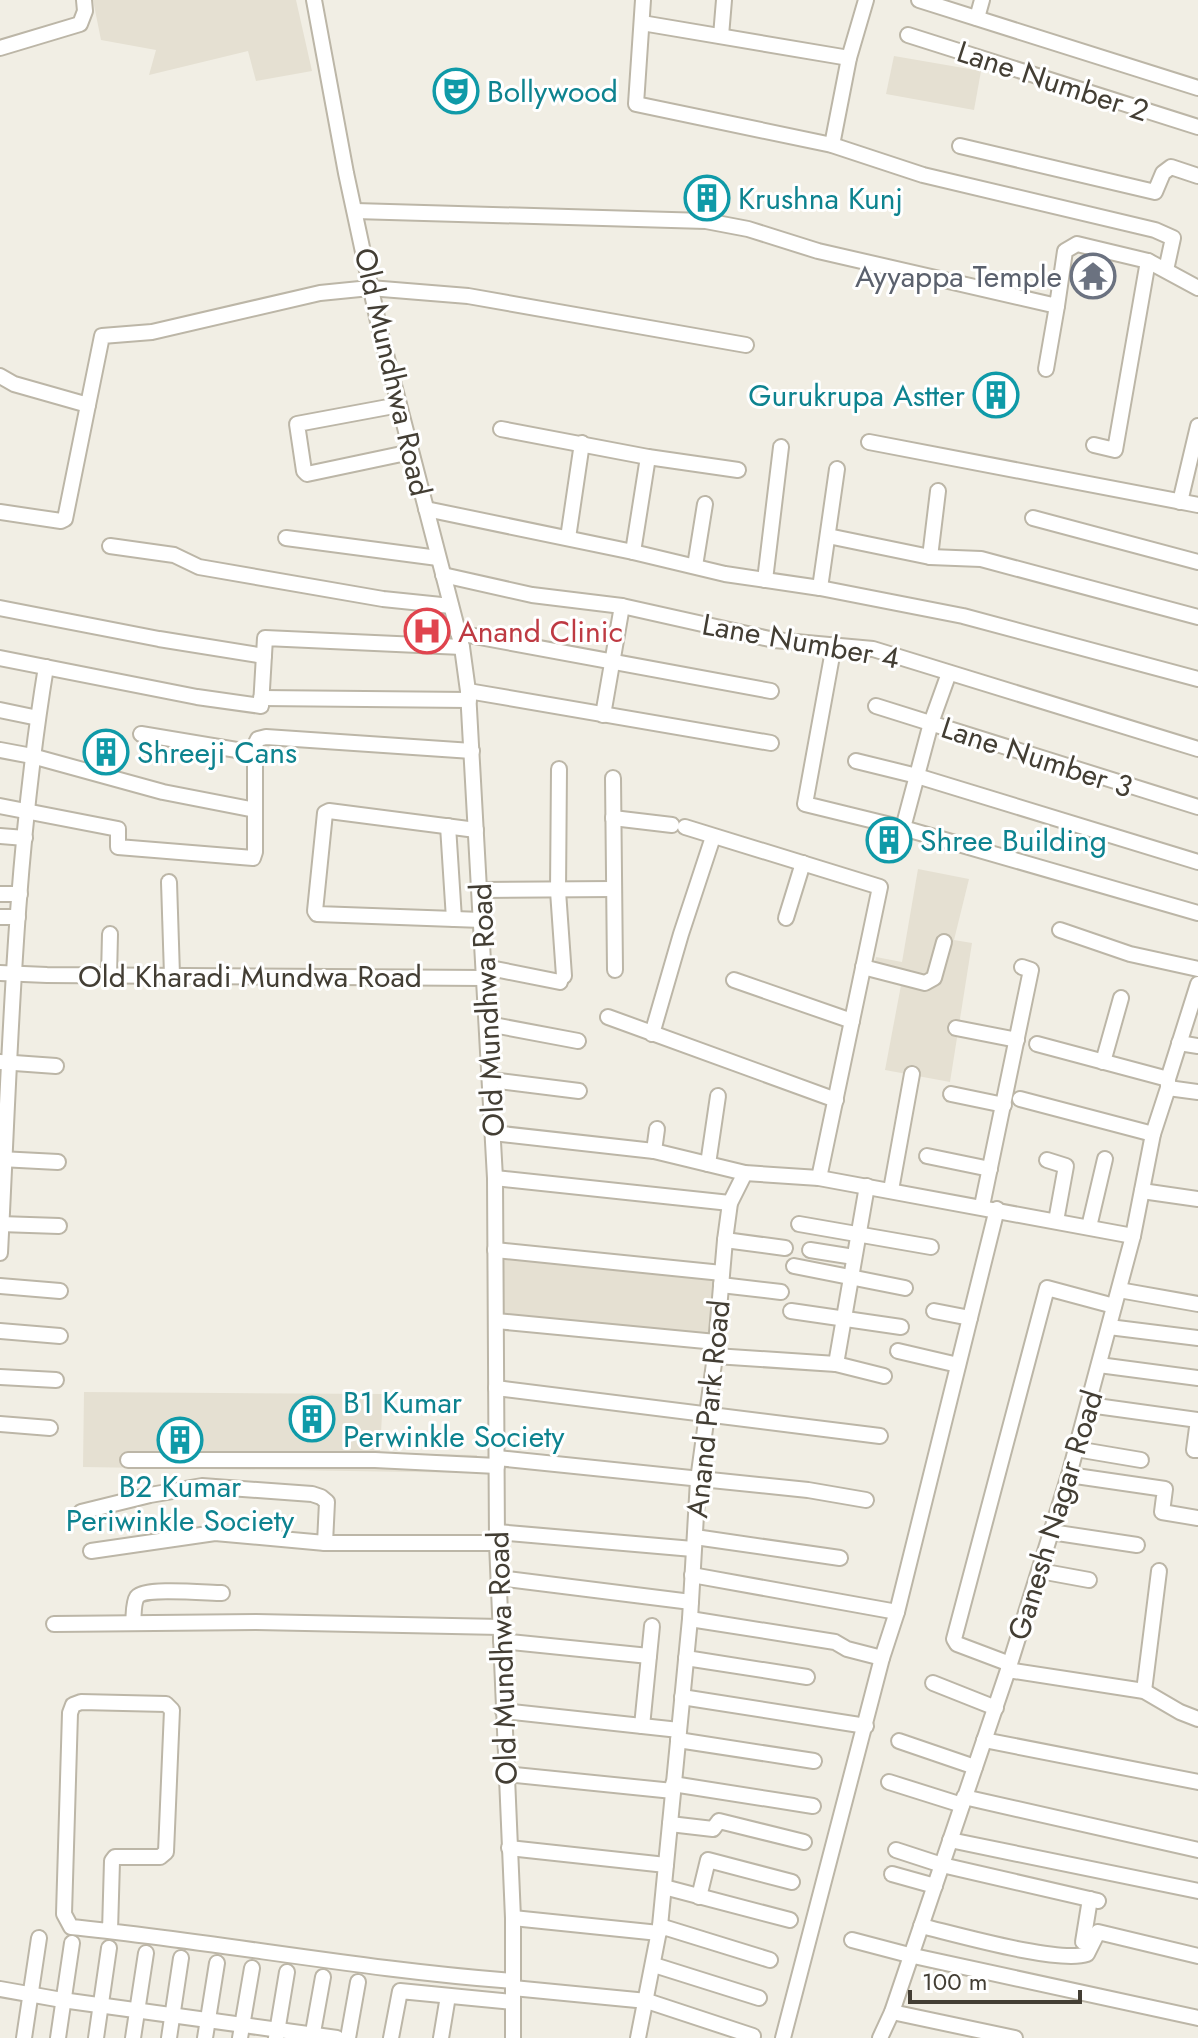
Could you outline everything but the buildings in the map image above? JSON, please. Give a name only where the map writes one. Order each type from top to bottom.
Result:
[{"type":"street","points":[[0,48],[80,24],[85,11],[84,0]]},
{"type":"street","name":"Old Mundhwa Road","points":[[314,0],[370,288],[460,640],[468,695],[495,1178],[497,1538],[513,1918],[513,2038]]},
{"type":"street","points":[[643,0],[636,104],[832,145],[923,175],[1155,230],[1173,238],[1166,270]]},
{"type":"street","points":[[721,36],[724,0]]},
{"type":"street","points":[[832,145],[849,58],[866,0]]},
{"type":"street","points":[[919,0],[1198,88]]},
{"type":"street","points":[[977,18],[982,0]]},
{"type":"street","points":[[642,23],[849,58]]},
{"type":"street","name":"Lane Number 2","points":[[908,35],[1198,127]]},
{"type":"street","points":[[960,146],[1155,192],[1163,173],[1171,167],[1198,176]]},
{"type":"street","points":[[355,211],[706,221],[748,229],[818,251],[1057,306]]},
{"type":"street","points":[[1046,369],[1063,257],[1071,245],[1102,248],[1148,261],[1198,288]]},
{"type":"street","points":[[1094,445],[1115,450],[1148,261]]},
{"type":"street","points":[[0,512],[61,521],[65,519],[102,336],[152,332],[320,293],[370,288],[468,296],[746,345]]},
{"type":"street","points":[[0,376],[14,384],[88,405]]},
{"type":"street","points":[[399,405],[297,424],[304,471],[307,474],[411,452]]},
{"type":"street","points":[[1180,502],[1193,464],[1198,426]]},
{"type":"street","points":[[501,429],[648,457],[738,470]]},
{"type":"street","points":[[869,442],[1198,505]]},
{"type":"street","points":[[568,538],[582,443]]},
{"type":"street","points":[[765,580],[781,447]]},
{"type":"street","points":[[633,552],[648,457]]},
{"type":"street","points":[[820,588],[837,469]]},
{"type":"street","points":[[930,557],[938,491]]},
{"type":"street","points":[[695,566],[705,504]]},
{"type":"street","points":[[426,509],[765,580],[963,616],[1198,679]]},
{"type":"street","points":[[1033,518],[1198,562]]},
{"type":"street","points":[[828,536],[930,557],[981,559],[1198,617]]},
{"type":"street","points":[[286,538],[438,558]]},
{"type":"street","points":[[110,546],[174,555],[199,567],[383,599],[451,606]]},
{"type":"street","name":"Lane Number 4","points":[[443,575],[532,595],[622,606],[774,640],[873,649],[1198,749]]},
{"type":"street","points":[[603,715],[622,606]]},
{"type":"street","points":[[0,608],[264,656]]},
{"type":"street","points":[[0,658],[197,697],[261,706],[265,638],[460,640],[613,662],[771,691]]},
{"type":"street","points":[[834,645],[805,804],[903,828],[1198,913]]},
{"type":"street","points":[[0,1253],[7,973],[18,917],[32,756],[46,667]]},
{"type":"street","points":[[903,828],[931,723],[949,673]]},
{"type":"street","points":[[261,698],[468,695],[771,743]]},
{"type":"street","name":"Lane Number 3","points":[[876,706],[1198,807]]},
{"type":"street","points":[[0,710],[38,718]]},
{"type":"street","points":[[141,734],[257,746]]},
{"type":"street","points":[[0,806],[118,829],[118,847],[253,858],[257,746],[266,737],[472,751]]},
{"type":"street","points":[[0,750],[163,792],[255,810]]},
{"type":"street","points":[[856,761],[917,776],[1198,862]]},
{"type":"street","points":[[558,891],[559,769]]},
{"type":"street","points":[[613,778],[615,970]]},
{"type":"street","points":[[476,830],[329,811],[325,813],[315,911],[317,914],[482,920]]},
{"type":"street","points":[[613,818],[678,826],[880,887],[819,1178]]},
{"type":"street","points":[[448,826],[454,919]]},
{"type":"street","points":[[0,836],[25,838]]},
{"type":"street","points":[[652,1034],[713,837]]},
{"type":"street","points":[[786,918],[803,863]]},
{"type":"street","points":[[169,882],[172,975]]},
{"type":"street","points":[[480,890],[614,889]]},
{"type":"street","name":"Old Kharadi Mundwa Road","points":[[7,973],[109,976],[485,972],[562,979],[558,891]]},
{"type":"street","points":[[0,894],[20,894]]},
{"type":"street","points":[[0,917],[18,917]]},
{"type":"street","points":[[1060,930],[1130,954],[1198,969]]},
{"type":"street","points":[[109,976],[110,934]]},
{"type":"street","points":[[863,967],[925,983],[934,978],[944,942]]},
{"type":"street","points":[[783,2038],[882,1658],[897,1612],[970,1318],[990,1208],[990,1169],[1031,970],[1022,967]]},
{"type":"street","points":[[734,980],[852,1021]]},
{"type":"street","name":"Ganesh Nagar Road","points":[[880,2038],[892,2012],[996,1708],[1069,1475],[1133,1236],[1153,1134],[1179,1043],[1195,1004],[1198,984]]},
{"type":"street","points":[[1103,1062],[1121,998]]},
{"type":"street","points":[[608,1017],[836,1100]]},
{"type":"street","points":[[488,1024],[578,1041]]},
{"type":"street","points":[[956,1028],[1017,1040]]},
{"type":"street","points":[[1179,1043],[1198,1046]]},
{"type":"street","points":[[1037,1044],[1198,1092]]},
{"type":"street","points":[[4,1062],[56,1066]]},
{"type":"street","points":[[891,1190],[912,1074]]},
{"type":"street","points":[[491,1080],[579,1091]]},
{"type":"street","points":[[951,1094],[1004,1105]]},
{"type":"street","points":[[708,1164],[718,1096]]},
{"type":"street","points":[[1020,1099],[1153,1134]]},
{"type":"street","points":[[654,1151],[657,1129]]},
{"type":"street","points":[[493,1133],[654,1151],[745,1173],[819,1178],[1133,1236]]},
{"type":"street","points":[[927,1156],[990,1169]]},
{"type":"street","points":[[2,1159],[58,1162]]},
{"type":"street","points":[[1089,1227],[1105,1159]]},
{"type":"street","points":[[1047,1160],[1066,1166],[1056,1221]]},
{"type":"street","name":"Anand Park Road","points":[[638,2038],[660,1930],[690,1619],[698,1480],[716,1349],[725,1240],[730,1203],[745,1173]]},
{"type":"street","points":[[495,1178],[730,1203]]},
{"type":"street","points":[[836,1364],[867,1186]]},
{"type":"street","points":[[1142,1191],[1198,1199]]},
{"type":"street","points":[[1,1224],[59,1226]]},
{"type":"street","points":[[799,1224],[859,1232],[931,1247]]},
{"type":"street","points":[[725,1240],[785,1248]]},
{"type":"street","points":[[495,1250],[722,1279],[781,1292]]},
{"type":"street","points":[[810,1250],[854,1257]]},
{"type":"street","points":[[794,1266],[905,1288]]},
{"type":"street","points":[[0,1286],[60,1291]]},
{"type":"street","points":[[1114,1306],[1047,1288],[954,1639],[957,1644],[1009,1667],[1144,1691],[1198,1719]]},
{"type":"street","points":[[1119,1290],[1198,1304]]},
{"type":"street","points":[[791,1311],[901,1327]]},
{"type":"street","points":[[934,1311],[970,1318]]},
{"type":"street","points":[[496,1321],[836,1364],[884,1376]]},
{"type":"street","points":[[1109,1327],[1198,1338]]},
{"type":"street","points":[[0,1331],[60,1336]]},
{"type":"street","points":[[898,1351],[958,1365]]},
{"type":"street","points":[[1099,1365],[1198,1378]]},
{"type":"street","points":[[0,1377],[56,1380]]},
{"type":"street","points":[[496,1388],[880,1436]]},
{"type":"street","points":[[1089,1405],[1198,1420],[1194,1450],[1198,1450]]},
{"type":"street","points":[[0,1424],[50,1428]]},
{"type":"street","points":[[1076,1449],[1141,1460]]},
{"type":"street","points":[[128,1460],[497,1462],[808,1490],[866,1500]]},
{"type":"street","points":[[1069,1475],[1165,1489],[1162,1512],[1198,1518]]},
{"type":"street","points":[[81,1512],[202,1486],[312,1494],[327,1502],[325,1543]]},
{"type":"street","points":[[1051,1532],[1137,1545]]},
{"type":"street","points":[[91,1551],[215,1533],[325,1543],[497,1538],[694,1543],[840,1558]]},
{"type":"street","points":[[1040,1571],[1089,1580]]},
{"type":"street","points":[[1144,1691],[1159,1571]]},
{"type":"street","points":[[692,1575],[897,1612]]},
{"type":"street","points":[[499,1578],[691,1602]]},
{"type":"street","points":[[133,1623],[136,1598],[140,1594],[222,1593]]},
{"type":"street","points":[[690,1619],[835,1642],[847,1649],[882,1658]]},
{"type":"street","points":[[54,1624],[256,1622],[501,1634],[649,1656]]},
{"type":"street","points":[[642,1726],[652,1626]]},
{"type":"street","points":[[686,1658],[807,1677]]},
{"type":"street","points":[[933,1683],[996,1708]]},
{"type":"street","points":[[682,1697],[866,1726]]},
{"type":"street","points":[[110,1931],[112,1861],[115,1857],[160,1857],[166,1852],[172,1710],[166,1704],[81,1702],[73,1705],[70,1713],[64,1914],[71,1927],[427,1974],[513,1990],[647,2001],[753,2036]]},
{"type":"street","points":[[503,1711],[642,1726],[814,1761]]},
{"type":"street","points":[[984,1740],[1198,1782]]},
{"type":"street","points":[[899,1741],[975,1767]]},
{"type":"street","points":[[506,1774],[673,1788],[813,1806]]},
{"type":"street","points":[[889,1782],[963,1801],[1198,1850]]},
{"type":"street","points":[[670,1824],[713,1829],[719,1821],[804,1842]]},
{"type":"street","points":[[950,1840],[1198,1891]]},
{"type":"street","points":[[509,1848],[666,1865]]},
{"type":"street","points":[[896,1850],[942,1865],[1094,1900],[1083,1942]]},
{"type":"street","points":[[699,1897],[708,1860],[792,1882]]},
{"type":"street","points":[[892,1874],[935,1886]]},
{"type":"street","points":[[664,1887],[790,1920]]},
{"type":"street","points":[[513,1918],[660,1930],[770,1960]]},
{"type":"street","points":[[921,1926],[1076,1958],[1087,1954],[1098,1932],[1198,1956]]},
{"type":"street","points":[[24,2038],[39,1938]]},
{"type":"street","points":[[852,1940],[1198,2018]]},
{"type":"street","points":[[58,2038],[72,1943]]},
{"type":"street","points":[[96,2038],[109,1948]]},
{"type":"street","points":[[133,2038],[146,1953]]},
{"type":"street","points":[[169,2038],[181,1958]]},
{"type":"street","points":[[205,2038],[217,1963]]},
{"type":"street","points":[[654,1965],[759,1998]]},
{"type":"street","points":[[241,2032],[252,1968]]},
{"type":"street","points":[[277,2034],[287,1972]]},
{"type":"street","points":[[312,2036],[323,1977]]},
{"type":"street","points":[[348,2038],[358,1982]]},
{"type":"street","points":[[0,1989],[207,2020],[241,2032],[337,2038]]},
{"type":"street","points":[[391,2038],[400,1991],[448,1996],[513,1990]]},
{"type":"street","points":[[441,2038],[448,1996]]},
{"type":"street","points":[[892,2012],[1015,2038]]},
{"type":"shaded area","points":[[93,0],[296,0],[312,71],[256,81],[248,51],[149,75],[156,50],[101,40]]},
{"type":"shaded area","points":[[894,56],[981,71],[974,110],[886,94]]},
{"type":"shaded area","points":[[918,869],[969,879],[954,940],[972,943],[950,1082],[885,1070],[902,980],[873,972],[876,957],[902,962]]},
{"type":"shaded area","points":[[495,1250],[722,1273],[716,1342],[499,1321]]},
{"type":"shaded area","points":[[84,1392],[383,1394],[380,1453],[477,1455],[476,1473],[83,1467]]},
{"type":"place","name":"Bollywood","points":[[456,91]]},
{"type":"place","name":"Krushna Kunj","points":[[707,198]]},
{"type":"place","name":"Ayyappa Temple","points":[[1093,276]]},
{"type":"place","name":"Gurukrupa Astter","points":[[996,395]]},
{"type":"place","name":"Anand Clinic","points":[[427,631]]},
{"type":"place","name":"Shreeji Cans","points":[[106,752]]},
{"type":"place","name":"Shree Building","points":[[889,840]]},
{"type":"place","name":"B1 Kumar Perwinkle Society","points":[[312,1419]]},
{"type":"place","name":"B2 Kumar Periwinkle Society","points":[[180,1440]]}]
